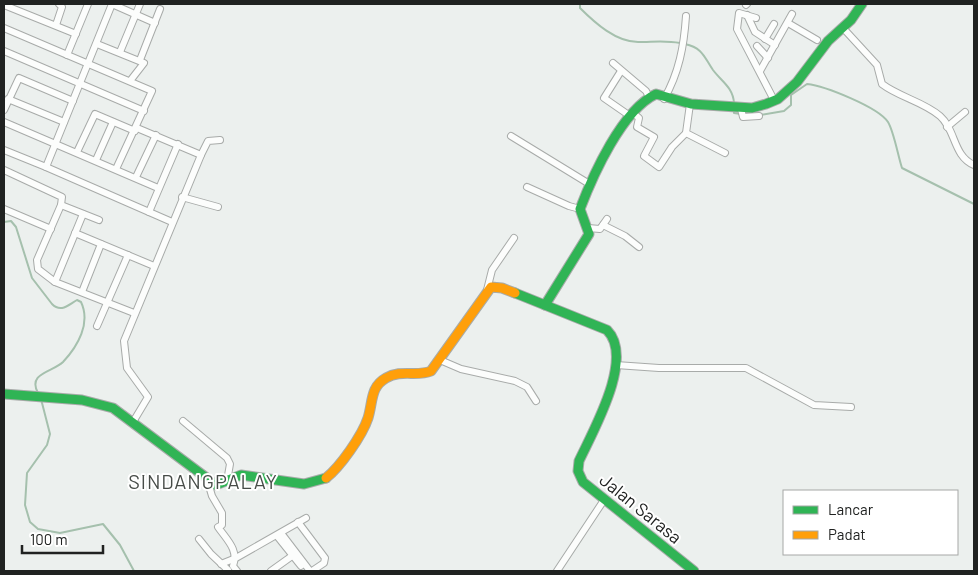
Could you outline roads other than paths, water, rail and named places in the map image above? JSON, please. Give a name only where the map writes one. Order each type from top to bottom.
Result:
[{"type":"street","points":[[56,25],[62,8],[59,4]]},
{"type":"street","points":[[67,55],[88,4]]},
{"type":"street","points":[[46,167],[112,4],[155,23]]},
{"type":"street","points":[[120,52],[140,4]]},
{"type":"street","points":[[487,290],[491,287],[502,288],[545,305],[588,238],[588,228],[580,209],[591,185],[615,140],[632,114],[648,95],[656,94],[664,99],[690,104],[741,110],[761,107],[801,80],[828,42],[852,21],[862,4]]},
{"type":"street","points":[[4,5],[76,34]]},
{"type":"street","points":[[140,60],[160,8]]},
{"type":"street","points":[[760,71],[792,14]]},
{"type":"street","points":[[756,18],[747,15],[737,15],[737,30],[774,100]]},
{"type":"street","points":[[747,15],[755,32],[775,45]]},
{"type":"street","points":[[664,99],[673,81],[682,55],[686,16]]},
{"type":"street","points":[[788,22],[817,40]]},
{"type":"street","points":[[765,39],[774,24]]},
{"type":"street","points":[[4,28],[153,91],[116,169]]},
{"type":"street","points":[[843,28],[877,65],[882,84],[939,115],[962,158],[974,165]]},
{"type":"street","points":[[97,44],[140,60],[144,66],[130,81]]},
{"type":"street","points":[[757,46],[768,58]]},
{"type":"street","points":[[4,51],[144,111]]},
{"type":"street","points":[[613,63],[646,91],[648,95]]},
{"type":"street","points":[[622,71],[604,98],[639,118],[637,127],[654,137],[644,156],[658,167],[672,147],[686,133],[690,104]]},
{"type":"street","points":[[4,110],[19,78],[73,102]]},
{"type":"street","points":[[8,99],[64,122]]},
{"type":"street","points":[[741,110],[744,117],[759,116]]},
{"type":"street","points":[[947,127],[965,112]]},
{"type":"street","points":[[78,152],[94,115],[156,135],[201,155]]},
{"type":"street","points":[[4,122],[78,152],[158,188]]},
{"type":"street","points":[[96,160],[113,122]]},
{"type":"street","points":[[686,133],[725,153]]},
{"type":"street","points":[[136,177],[156,135]]},
{"type":"street","points":[[511,136],[591,185]]},
{"type":"street","points":[[134,422],[148,397],[145,390],[130,374],[125,364],[124,340],[182,197],[207,142],[220,140]]},
{"type":"street","points":[[149,212],[178,144]]},
{"type":"street","points":[[4,150],[172,222]]},
{"type":"street","points":[[4,170],[61,195],[61,205],[37,264],[43,274],[55,282],[134,313]]},
{"type":"street","points":[[527,187],[580,209]]},
{"type":"street","points":[[182,197],[218,207]]},
{"type":"street","points":[[61,205],[99,220]]},
{"type":"street","points":[[4,209],[51,229]]},
{"type":"street","points":[[55,282],[83,214]]},
{"type":"street","points":[[588,228],[598,229],[605,222],[639,247]]},
{"type":"street","points":[[75,233],[154,266]]},
{"type":"street","points":[[4,394],[98,403],[122,413],[207,479],[219,485],[239,475],[296,483],[326,479],[336,470],[366,421],[370,399],[378,384],[397,372],[425,374],[440,360],[487,290],[492,270],[514,238]]},
{"type":"street","points":[[82,292],[101,244]]},
{"type":"street","points":[[97,326],[128,255]]},
{"type":"street","name":"Jalan Sarasa","points":[[545,305],[610,333],[616,348],[616,365],[610,395],[577,466],[582,482],[694,571]]},
{"type":"street","points":[[440,360],[461,369],[515,381],[527,387],[536,401]]},
{"type":"street","points":[[616,365],[659,368],[746,368],[814,405],[851,407]]},
{"type":"street","points":[[184,420],[227,458],[230,464],[227,481]]},
{"type":"street","points":[[207,479],[223,518],[222,526],[218,527],[233,549],[236,558],[233,566],[237,571]]},
{"type":"street","points":[[558,571],[604,500]]},
{"type":"street","points":[[221,564],[236,558],[306,518]]},
{"type":"street","points":[[279,534],[311,571],[324,563],[325,558],[298,522]]},
{"type":"street","points":[[279,534],[292,556],[305,571]]},
{"type":"street","points":[[199,539],[228,570],[226,571]]},
{"type":"street","points":[[271,571],[292,556]]},
{"type":"waterway","points":[[580,4],[580,8],[606,31],[622,39],[638,42],[664,41],[680,43]]},
{"type":"waterway","points":[[685,44],[696,48],[702,54],[729,88],[734,103]]},
{"type":"waterway","points":[[760,115],[784,111],[791,105],[791,95],[807,84],[850,98],[874,110],[888,122],[902,168],[974,204]]},
{"type":"waterway","points":[[734,110],[734,113],[741,114]]},
{"type":"waterway","points":[[4,222],[11,221],[16,227],[32,278],[52,304],[55,307],[61,308],[77,300],[81,302],[84,310],[84,326],[78,342],[63,362],[38,377],[36,381],[38,393]]},
{"type":"waterway","points":[[41,399],[50,434],[47,445],[27,473],[25,505],[30,522],[38,529],[60,533],[103,524],[120,545],[134,571]]},
{"type":"district","name":"SINDANGPALAY","points":[[203,481]]}]
